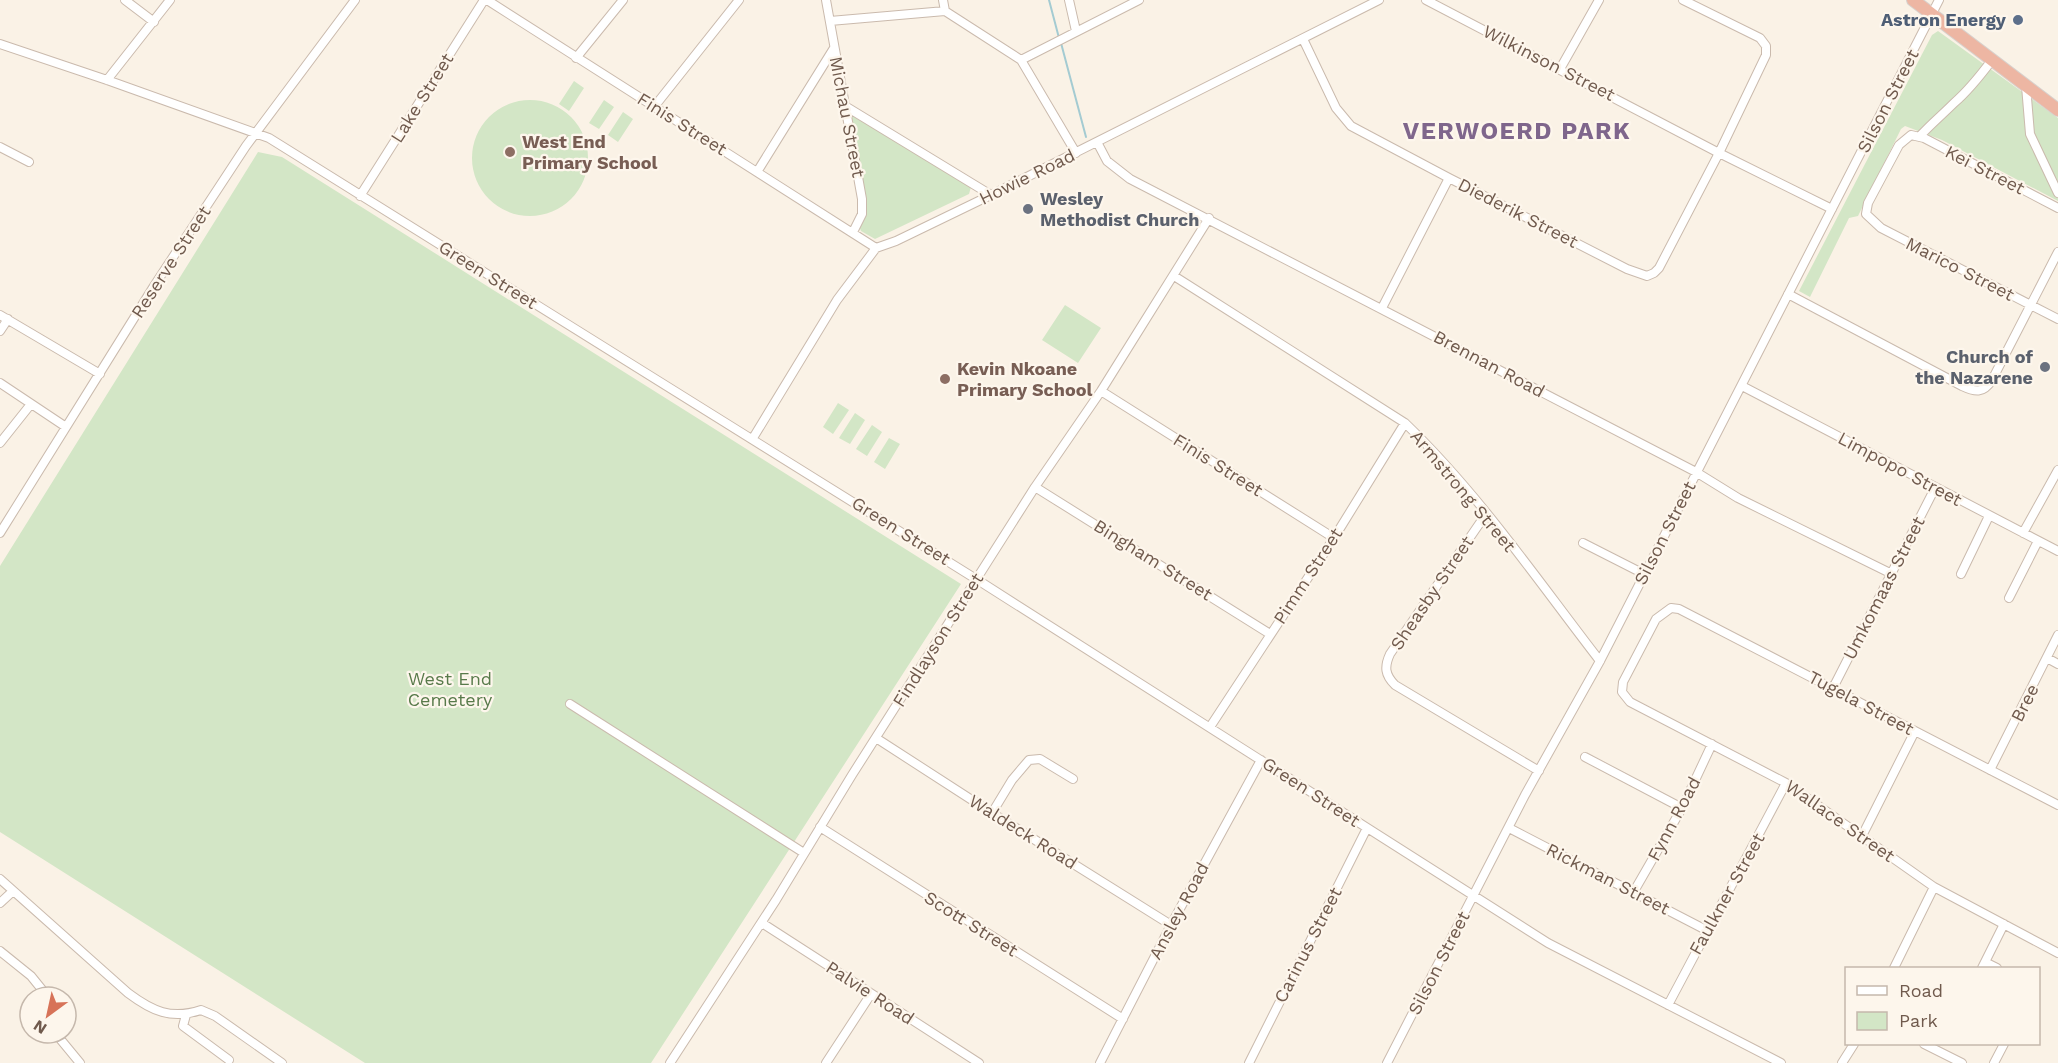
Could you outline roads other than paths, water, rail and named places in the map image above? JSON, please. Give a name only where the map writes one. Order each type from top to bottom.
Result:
[{"type":"highway","points":[[1912,0],[2058,110]]},
{"type":"street","points":[[125,0],[154,22]]},
{"type":"street","points":[[107,80],[170,0]]},
{"type":"street","name":"Reserve Street","points":[[0,533],[154,286],[256,133],[355,0]]},
{"type":"street","name":"Finis Street","points":[[486,0],[876,248]]},
{"type":"street","name":"Lake Street","points":[[360,196],[486,0]]},
{"type":"street","points":[[576,58],[623,0]]},
{"type":"street","points":[[654,107],[739,0]]},
{"type":"street","name":"Michau Street","points":[[826,0],[862,199],[862,214],[854,232]]},
{"type":"street","points":[[943,0],[945,11]]},
{"type":"street","points":[[1069,0],[1076,31]]},
{"type":"street","points":[[1021,60],[1139,0]]},
{"type":"street","name":"Howie Road","points":[[876,248],[896,241],[991,195],[1379,0]]},
{"type":"street","name":"Wilkinson Street","points":[[1426,0],[1719,153],[1832,209]]},
{"type":"street","points":[[1560,69],[1599,0]]},
{"type":"street","points":[[1683,0],[1760,38],[1766,46],[1766,55],[1719,153]]},
{"type":"street","name":"Silson Street","points":[[1387,1063],[1473,895],[1600,661],[1939,0]]},
{"type":"street","points":[[830,21],[945,11],[1021,60],[1076,153]]},
{"type":"street","name":"Diederik Street","points":[[1303,39],[1336,108],[1345,121],[1449,178],[1627,269],[1647,276],[1659,268],[1719,153]]},
{"type":"street","name":"Green Street","points":[[0,44],[269,138],[753,438],[1548,943],[1780,1063]]},
{"type":"street","points":[[757,172],[834,48]]},
{"type":"street","points":[[1916,135],[1956,102],[1992,60]]},
{"type":"street","points":[[2026,86],[2030,134],[2058,193]]},
{"type":"street","points":[[845,106],[991,195]]},
{"type":"street","name":"Kei Street","points":[[1916,135],[2058,208]]},
{"type":"street","name":"Marico Street","points":[[1916,135],[1899,145],[1868,203],[1866,214],[1881,228],[2058,319]]},
{"type":"street","name":"Brennan Road","points":[[1097,142],[1107,161],[1130,179],[1696,472],[1738,498],[1892,574]]},
{"type":"street","points":[[0,147],[29,162]]},
{"type":"street","points":[[1382,308],[1449,178]]},
{"type":"street","name":"Findlayson Street","points":[[670,1063],[762,923],[976,579],[1035,487],[1101,391],[1209,218]]},
{"type":"street","points":[[753,438],[837,300],[876,248]]},
{"type":"street","points":[[1788,294],[1962,386],[1973,391],[1980,391],[1985,389],[1992,380],[2058,252]]},
{"type":"street","name":"Armstrong Street","points":[[1174,276],[1405,423],[1422,439],[1486,514],[1600,661]]},
{"type":"street","points":[[0,332],[4,317],[100,374]]},
{"type":"street","points":[[0,383],[66,427]]},
{"type":"street","name":"Limpopo Street","points":[[1742,386],[2058,551]]},
{"type":"street","name":"Finis Street","points":[[1101,391],[1334,538]]},
{"type":"street","points":[[0,444],[31,404]]},
{"type":"street","name":"Pimm Street","points":[[1210,727],[1334,538],[1405,423]]},
{"type":"street","points":[[2023,533],[2058,470]]},
{"type":"street","name":"Bingham Street","points":[[1035,487],[1270,634]]},
{"type":"street","name":"Umkomaas Street","points":[[1833,688],[1935,488]]},
{"type":"street","name":"Sheasby Street","points":[[1486,514],[1390,654],[1385,669],[1395,685],[1539,771]]},
{"type":"street","points":[[1960,574],[1989,516]]},
{"type":"street","points":[[2010,598],[2038,541]]},
{"type":"street","points":[[1583,543],[1644,574]]},
{"type":"street","name":"Tugela Street","points":[[1622,692],[1623,682],[1656,619],[1671,608],[1679,609],[2058,805]]},
{"type":"street","name":"Bree","points":[[1990,770],[2058,635]]},
{"type":"street","points":[[2047,658],[2058,664]]},
{"type":"street","name":"Wallace Street","points":[[1622,692],[1630,702],[1786,783],[1934,887],[2058,953]]},
{"type":"street","points":[[570,704],[804,853]]},
{"type":"street","points":[[1862,836],[1915,732]]},
{"type":"street","name":"Waldeck Road","points":[[876,738],[1171,925]]},
{"type":"street","name":"Fynn Road","points":[[1633,892],[1682,808],[1712,744]]},
{"type":"street","points":[[1585,757],[1682,808]]},
{"type":"street","points":[[992,813],[1012,780],[1029,759],[1040,759],[1073,779]]},
{"type":"street","name":"Ansley Road","points":[[1100,1063],[1171,925],[1261,760]]},
{"type":"street","name":"Faulkner Street","points":[[1668,1005],[1786,783]]},
{"type":"street","name":"Scott Street","points":[[819,828],[1124,1019]]},
{"type":"street","name":"Carinus Street","points":[[1248,1063],[1367,828]]},
{"type":"street","name":"Rickman Street","points":[[1509,828],[1706,930]]},
{"type":"street","points":[[0,879],[128,993],[148,1008],[186,1015],[201,1010],[215,1016],[282,1063]]},
{"type":"street","points":[[1895,967],[1934,887]]},
{"type":"street","points":[[0,903],[13,891]]},
{"type":"street","name":"Palvie Road","points":[[762,923],[979,1063]]},
{"type":"street","points":[[1983,965],[2004,924]]},
{"type":"street","points":[[0,951],[31,976],[38,985]]},
{"type":"street","points":[[826,1063],[871,994]]},
{"type":"street","points":[[186,1015],[183,1026],[229,1060]]},
{"type":"street","points":[[65,1045],[79,1063]]},
{"type":"street","points":[[1842,1063],[1853,1045]]},
{"type":"street","points":[[1994,1063],[2003,1045]]},
{"type":"street","points":[[1941,1048],[1962,1063]]},
{"type":"waterway","points":[[1049,0],[1059,38]]},
{"type":"waterway","points":[[1061,43],[1086,137]]},
{"type":"place","name":"Astron Energy","points":[[2018,20]]},
{"type":"place","name":"West End Primary School","points":[[510,152]]},
{"type":"place","name":"Wesley Methodist Church","points":[[1028,209]]},
{"type":"place","name":"Church of the Nazarene","points":[[2045,367]]},
{"type":"place","name":"Kevin Nkoane Primary School","points":[[945,379]]},
{"type":"district","name":"VERWOERD PARK","points":[[1517,131]]},
{"type":"park label","name":"West End Cemetery","points":[[450,689]]}]
